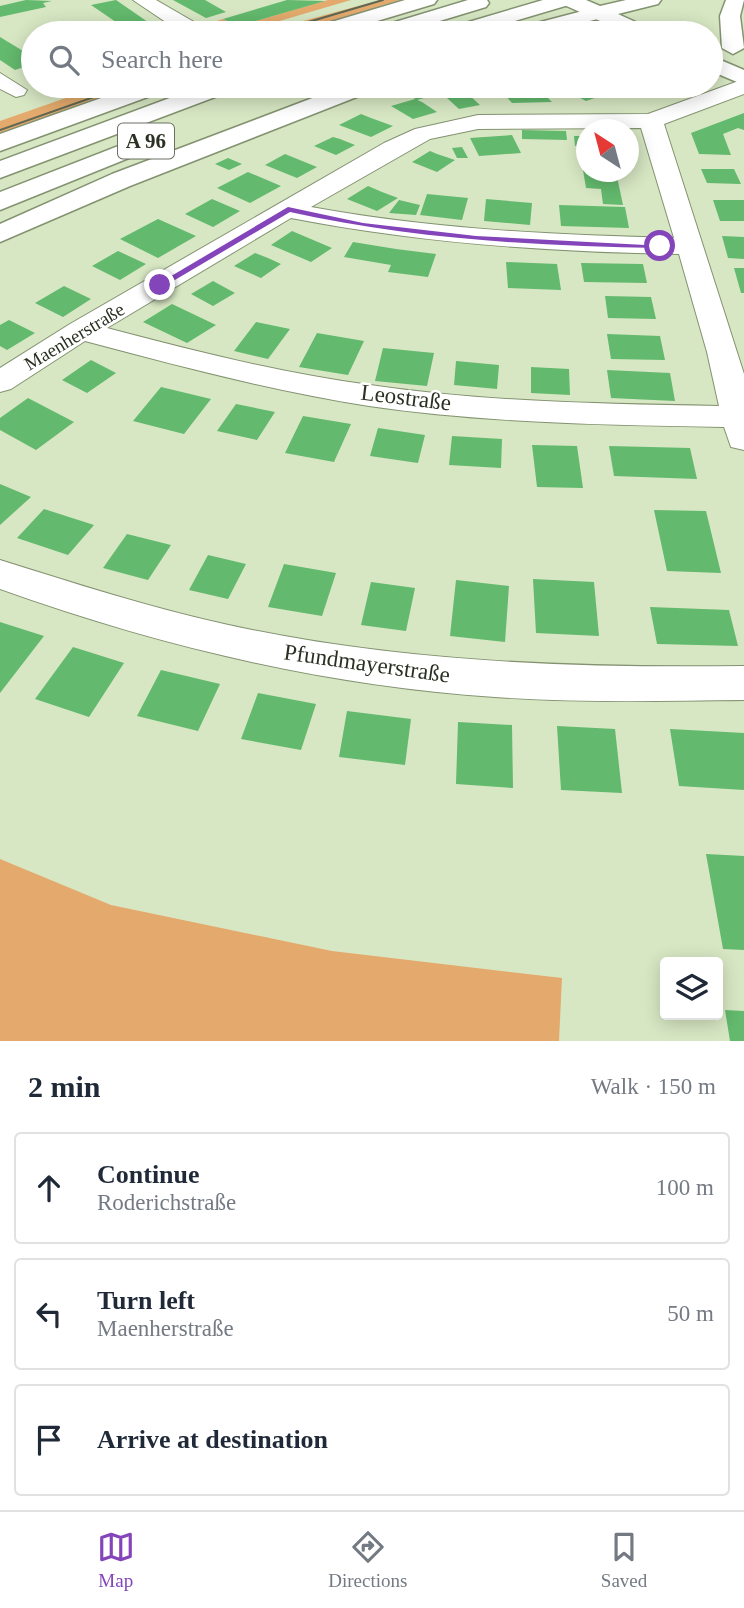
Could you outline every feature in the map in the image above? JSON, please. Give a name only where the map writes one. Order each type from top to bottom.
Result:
[{"type":"main road","points":[[356,21],[427,0]]},
{"type":"main road","points":[[420,21],[491,0]]},
{"type":"main road","points":[[494,21],[567,0],[617,21]]},
{"type":"main road","points":[[561,21],[594,11],[652,0]]},
{"type":"main road","points":[[736,0],[730,16],[739,51]]},
{"type":"main road","points":[[723,68],[744,78]]},
{"type":"main road","points":[[0,143],[123,98]]},
{"type":"main road","name":"A 96","points":[[0,170],[191,98]]},
{"type":"main road","points":[[0,234],[121,180],[333,98]]},
{"type":"main road","name":"A 96","points":[[0,202],[176,130]]},
{"type":"street","points":[[143,0],[176,21]]},
{"type":"street","points":[[723,94],[744,86]]},
{"type":"street","points":[[712,98],[651,121],[688,246],[734,352],[741,429]]},
{"type":"street","name":"Maenherstraße","points":[[0,382],[81,330],[393,148],[452,125],[502,120],[651,121]]},
{"type":"street","points":[[288,210],[363,226],[476,238],[546,244],[688,246]]},
{"type":"street","name":"Leostraße","points":[[81,330],[223,369],[411,401],[584,413],[741,429]]},
{"type":"street","name":"Pfundmayerstraße","points":[[0,574],[82,604],[220,641],[359,664],[460,677],[744,683]]},
{"type":"shaded area","points":[[328,0],[351,0],[280,21],[255,21]]},
{"type":"shaded area","points":[[380,0],[400,0],[334,21],[303,21]]},
{"type":"shaded area","points":[[66,98],[104,98],[0,136],[0,121]]},
{"type":"shaded area","points":[[0,859],[111,905],[332,951],[562,978],[559,1041],[0,1041]]},
{"type":"building","points":[[26,0],[52,1],[43,3],[46,7],[0,17],[0,6]]},
{"type":"building","points":[[116,0],[146,21],[114,21],[91,5]]},
{"type":"building","points":[[173,0],[205,0],[226,12],[206,18]]},
{"type":"building","points":[[287,0],[325,1],[255,21],[223,19]]},
{"type":"building","points":[[0,37],[21,50],[21,68],[15,70],[0,60]]},
{"type":"building","points":[[447,98],[472,98],[480,105],[459,109]]},
{"type":"building","points":[[508,98],[548,98],[552,102],[512,103]]},
{"type":"building","points":[[415,99],[437,112],[413,119],[391,106]]},
{"type":"building","points":[[744,113],[744,130],[738,128],[723,134],[731,155],[699,154],[691,133]]},
{"type":"building","points":[[361,114],[393,126],[371,137],[339,125]]},
{"type":"building","points":[[522,130],[566,131],[567,140],[522,139]]},
{"type":"building","points":[[512,135],[521,153],[479,156],[470,138]]},
{"type":"building","points":[[333,137],[355,145],[336,155],[314,146]]},
{"type":"building","points":[[462,147],[468,158],[457,158],[452,148]]},
{"type":"building","points":[[430,151],[455,160],[437,172],[412,162]]},
{"type":"building","points":[[285,154],[317,167],[297,178],[265,165]]},
{"type":"building","points":[[228,158],[242,164],[229,170],[215,164]]},
{"type":"building","points":[[701,169],[734,169],[741,184],[707,183]]},
{"type":"building","points":[[248,172],[281,186],[250,203],[217,188]]},
{"type":"building","points":[[585,182],[618,182],[623,205],[603,204],[601,189],[586,188]]},
{"type":"building","points":[[368,186],[398,198],[377,211],[347,199]]},
{"type":"building","points":[[427,194],[468,198],[462,220],[420,215]]},
{"type":"building","points":[[212,199],[240,211],[213,227],[185,214]]},
{"type":"building","points":[[486,199],[532,203],[530,225],[484,221]]},
{"type":"building","points":[[399,200],[420,205],[416,215],[389,213]]},
{"type":"building","points":[[713,200],[744,200],[744,221],[720,221]]},
{"type":"building","points":[[559,205],[625,207],[629,228],[561,226]]},
{"type":"building","points":[[158,219],[196,236],[158,258],[120,239]]},
{"type":"building","points":[[292,231],[332,248],[311,262],[271,245]]},
{"type":"building","points":[[722,236],[744,237],[744,259],[728,258]]},
{"type":"building","points":[[353,242],[436,254],[428,277],[388,272],[391,265],[344,257]]},
{"type":"building","points":[[118,251],[146,264],[120,280],[92,266]]},
{"type":"building","points":[[255,253],[281,264],[261,278],[234,266]]},
{"type":"building","points":[[506,262],[557,264],[561,290],[508,288]]},
{"type":"building","points":[[581,263],[643,264],[647,283],[584,282]]},
{"type":"building","points":[[734,268],[744,268],[744,293],[741,293]]},
{"type":"building","points":[[213,281],[235,293],[213,306],[191,294]]},
{"type":"building","points":[[64,286],[91,299],[63,317],[35,303]]},
{"type":"building","points":[[605,296],[651,297],[656,319],[608,318]]},
{"type":"building","points":[[172,304],[216,325],[187,343],[143,322]]},
{"type":"building","points":[[9,320],[35,333],[7,350],[0,346],[0,325]]},
{"type":"building","points":[[256,322],[290,329],[268,359],[234,351]]},
{"type":"building","points":[[317,333],[364,341],[348,375],[299,367]]},
{"type":"building","points":[[607,334],[660,336],[665,360],[611,359]]},
{"type":"building","points":[[383,348],[434,353],[427,386],[375,381]]},
{"type":"building","points":[[91,360],[116,373],[87,393],[62,380]]},
{"type":"building","points":[[456,361],[499,365],[497,389],[454,385]]},
{"type":"building","points":[[531,367],[569,369],[570,395],[531,393]]},
{"type":"building","points":[[607,370],[670,373],[675,401],[611,398]]},
{"type":"building","points":[[161,387],[211,399],[184,434],[133,421]]},
{"type":"building","points":[[28,398],[74,422],[36,450],[0,430],[0,418]]},
{"type":"building","points":[[236,404],[275,412],[257,440],[217,431]]},
{"type":"building","points":[[303,416],[351,424],[334,462],[285,453]]},
{"type":"building","points":[[378,428],[425,435],[418,463],[370,456]]},
{"type":"building","points":[[452,436],[502,439],[501,468],[449,465]]},
{"type":"building","points":[[532,445],[577,446],[583,488],[537,487]]},
{"type":"building","points":[[609,446],[690,448],[697,479],[614,476]]},
{"type":"building","points":[[0,484],[31,497],[0,525]]},
{"type":"building","points":[[44,509],[94,525],[68,555],[17,538]]},
{"type":"building","points":[[654,510],[706,511],[721,573],[667,571]]},
{"type":"building","points":[[127,534],[171,545],[148,580],[103,568]]},
{"type":"building","points":[[208,555],[246,564],[228,599],[189,590]]},
{"type":"building","points":[[284,564],[336,573],[322,616],[268,607]]},
{"type":"building","points":[[533,579],[594,582],[599,636],[536,633]]},
{"type":"building","points":[[456,580],[509,586],[505,642],[450,636]]},
{"type":"building","points":[[371,582],[415,588],[406,631],[361,625]]},
{"type":"building","points":[[650,607],[729,610],[738,646],[657,644]]},
{"type":"building","points":[[0,622],[44,636],[0,693]]},
{"type":"building","points":[[73,647],[124,663],[89,717],[35,699]]},
{"type":"building","points":[[161,670],[220,684],[198,731],[137,716]]},
{"type":"building","points":[[258,693],[316,704],[301,750],[241,739]]},
{"type":"building","points":[[347,711],[411,719],[405,765],[339,757]]},
{"type":"building","points":[[458,722],[512,725],[513,788],[456,784]]},
{"type":"building","points":[[557,726],[615,729],[622,793],[561,790]]},
{"type":"building","points":[[670,729],[744,733],[744,790],[679,786]]},
{"type":"building","points":[[706,854],[744,856],[744,950],[723,949]]},
{"type":"building","points":[[725,1010],[744,1011],[744,1041],[730,1041]]},
{"type":"tram line","points":[[312,21],[383,0]]},
{"type":"tram line","points":[[0,130],[91,98]]},
{"type":"route","points":[[160,285],[288,210],[363,226],[409,232],[546,244],[660,246]]}]
